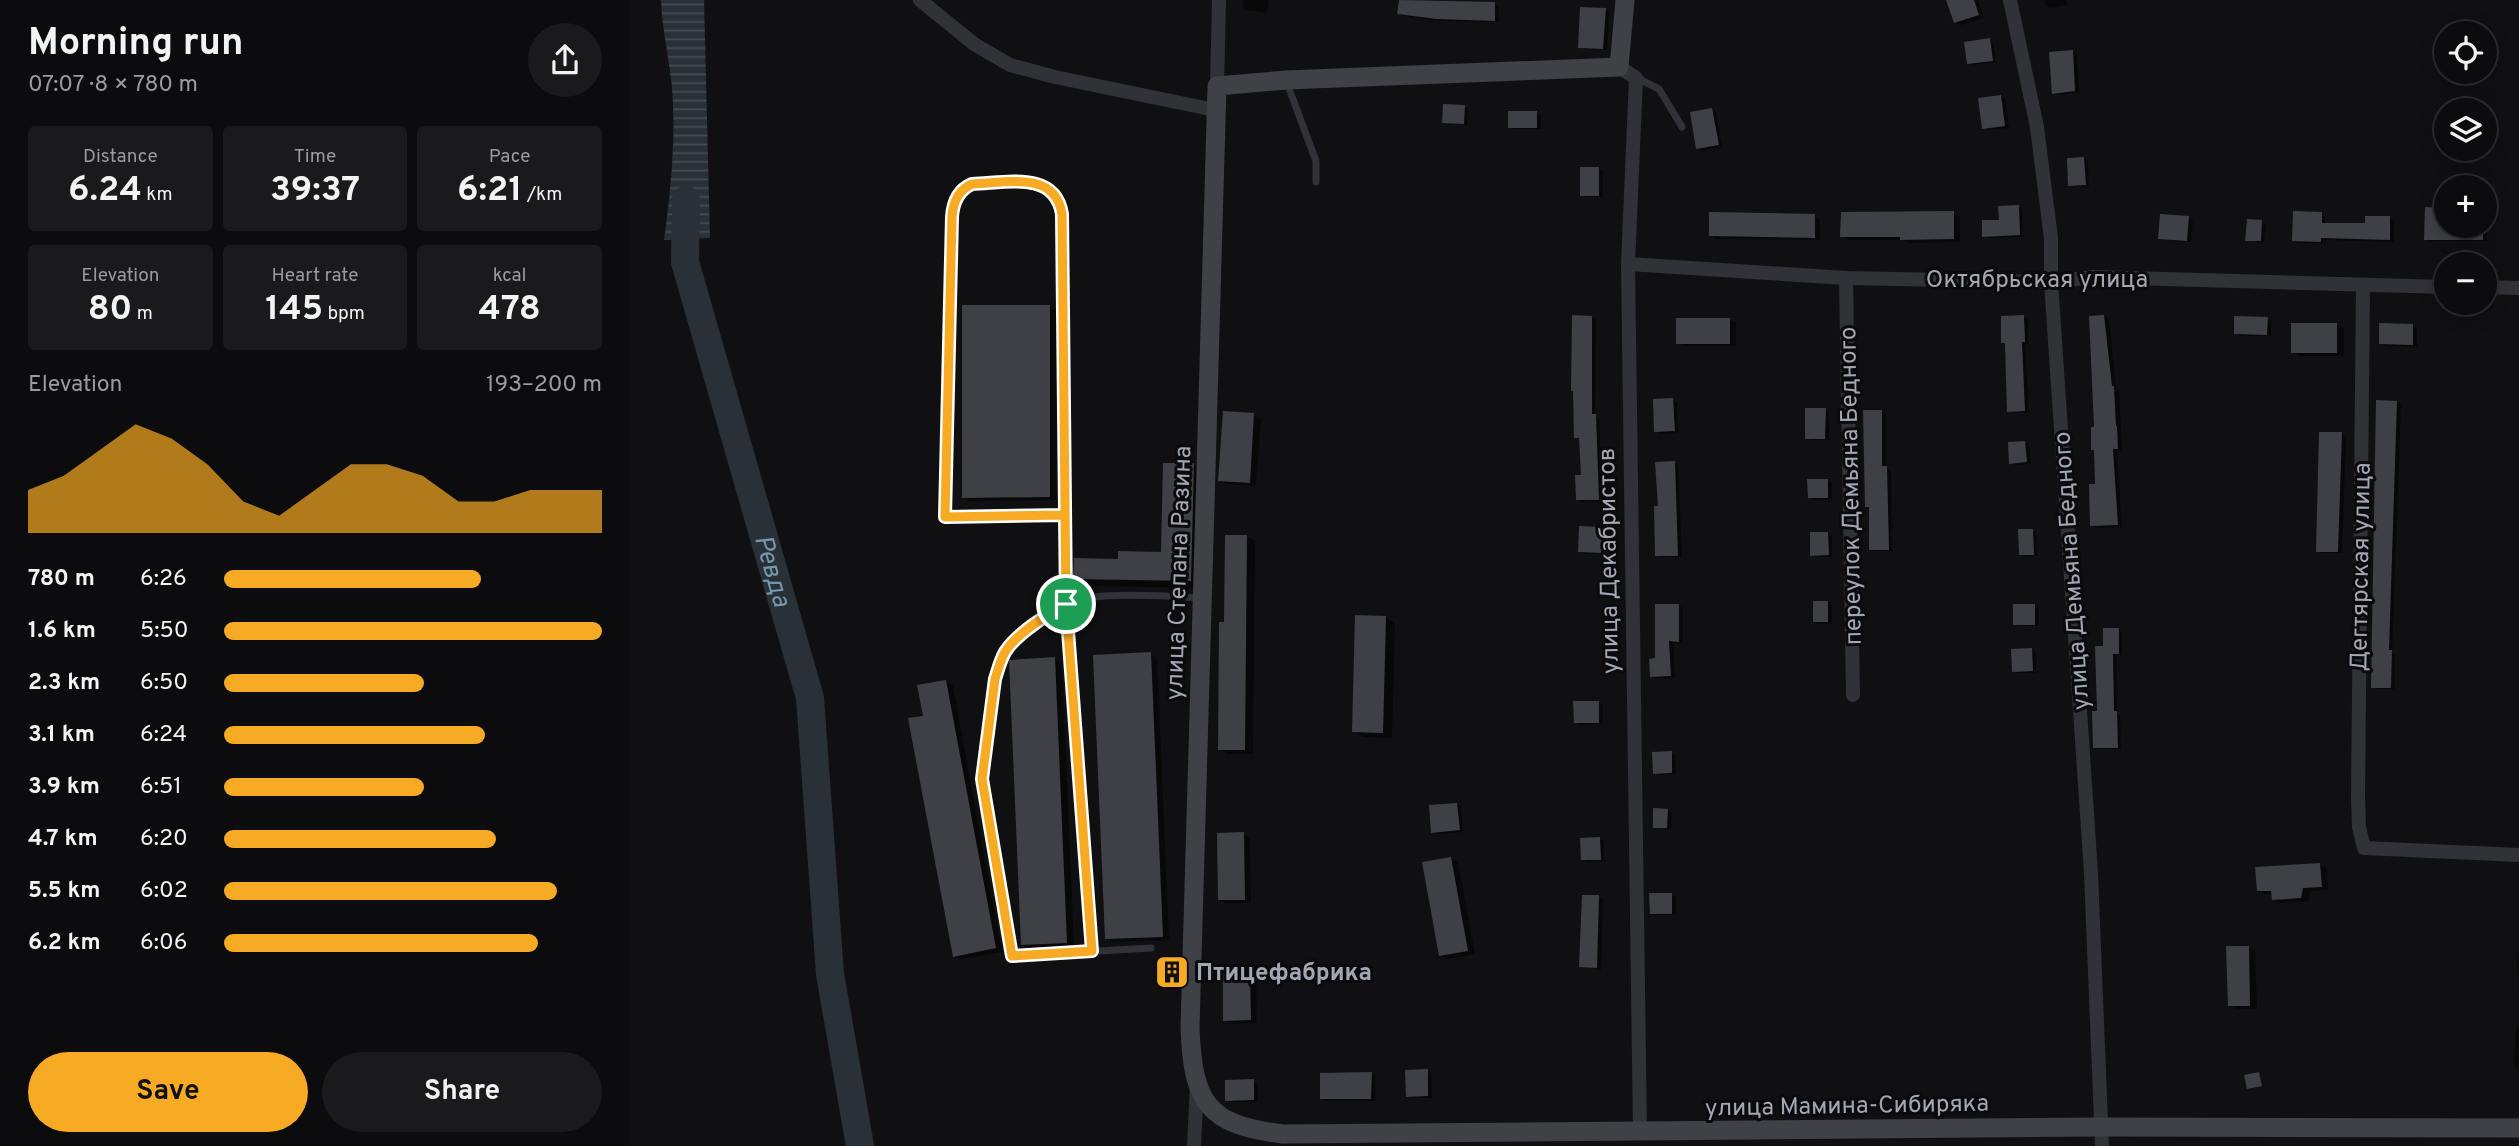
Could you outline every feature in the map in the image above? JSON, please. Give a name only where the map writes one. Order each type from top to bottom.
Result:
[{"type":"street","points":[[920,0],[974,44],[1010,65],[1215,110]]},
{"type":"street","name":"улица Степана Разина","points":[[1194,1146],[1197,1084],[1190,1028],[1219,0]]},
{"type":"street","points":[[1619,67],[1625,0]]},
{"type":"street","name":"улица Демьяна Бедного","points":[[2010,0],[2037,127],[2051,238],[2051,282],[2091,873],[2102,1136]]},
{"type":"street","points":[[1217,86],[1286,80],[1619,67],[1636,78]]},
{"type":"street","name":"улица Декабристов","points":[[1636,78],[1628,264],[1640,1132]]},
{"type":"street","name":"Октябрьская улица","points":[[1628,264],[1846,278],[2051,282],[2094,277],[2434,287]]},
{"type":"street","name":"переулок Демьяна Бедного","points":[[1846,278],[1853,695]]},
{"type":"street","name":"Дегтярская улица","points":[[2363,285],[2358,798],[2359,827],[2364,848],[2519,855]]},
{"type":"street","points":[[2497,287],[2519,288]]},
{"type":"street","name":"улица Мамина-Сибиряка","points":[[1197,1084],[1211,1110],[1222,1119],[1250,1130],[1283,1134],[1640,1132],[2102,1136],[2519,1128]]},
{"type":"lane","points":[[1636,78],[1658,89],[1682,127]]},
{"type":"lane","points":[[1286,80],[1316,161],[1316,182]]},
{"type":"lane","points":[[1065,515],[945,517],[952,217],[953,205],[958,196],[963,188],[972,184],[1033,182],[1053,192],[1060,201],[1062,214],[1066,604],[1092,951]]},
{"type":"lane","points":[[1152,948],[1012,956],[982,779],[999,663],[1006,650],[1050,612],[1066,604],[1093,598],[1202,598]]},
{"type":"shaded area","points":[[661,0],[704,0],[710,238],[664,240],[671,183],[673,125],[672,87]]},
{"type":"building","points":[[1399,0],[1495,2],[1495,21],[1437,19],[1397,14]]},
{"type":"building","points":[[1946,0],[1974,0],[1979,15],[1954,23]]},
{"type":"building","points":[[1580,7],[1606,8],[1603,49],[1578,48]]},
{"type":"building","points":[[1990,38],[1993,61],[1967,64],[1964,42]]},
{"type":"building","points":[[2073,50],[2075,91],[2052,94],[2049,52]]},
{"type":"building","points":[[2001,95],[2005,126],[1982,129],[1978,98]]},
{"type":"building","points":[[1443,104],[1465,105],[1464,124],[1442,123]]},
{"type":"building","points":[[1712,108],[1719,145],[1696,149],[1690,112]]},
{"type":"building","points":[[1508,111],[1537,111],[1537,128],[1508,128]]},
{"type":"building","points":[[2084,157],[2086,185],[2068,186],[2067,158]]},
{"type":"building","points":[[1580,167],[1599,167],[1599,196],[1580,196]]},
{"type":"building","points":[[2019,205],[2020,235],[1982,237],[1982,220],[1999,220],[1998,206]]},
{"type":"building","points":[[2425,207],[2434,207],[2434,238],[2483,238],[2483,240],[2424,240]]},
{"type":"building","points":[[1954,211],[1954,239],[1840,237],[1841,212]]},
{"type":"building","points":[[2293,211],[2322,212],[2322,223],[2365,223],[2365,216],[2390,216],[2390,240],[2321,238],[2321,242],[2292,241]]},
{"type":"building","points":[[1709,212],[1815,214],[1815,238],[1709,236]]},
{"type":"building","points":[[2160,214],[2189,216],[2187,241],[2158,239]]},
{"type":"building","points":[[2247,219],[2262,220],[2261,241],[2245,241]]},
{"type":"building","points":[[962,305],[1050,305],[1050,497],[962,498]]},
{"type":"building","points":[[1572,315],[1592,316],[1592,414],[1596,414],[1599,500],[1576,500],[1575,475],[1581,475],[1579,438],[1574,438],[1571,391]]},
{"type":"building","points":[[2024,315],[2025,342],[2022,342],[2025,411],[2007,412],[2005,343],[2001,343],[2001,316]]},
{"type":"building","points":[[2104,315],[2117,426],[2118,449],[2113,449],[2118,525],[2090,526],[2089,484],[2095,484],[2094,450],[2091,450],[2091,427],[2094,427],[2089,316]]},
{"type":"building","points":[[2234,316],[2268,317],[2267,335],[2234,334]]},
{"type":"building","points":[[1676,318],[1730,318],[1730,344],[1676,344]]},
{"type":"building","points":[[2291,323],[2337,323],[2337,353],[2291,353]]},
{"type":"building","points":[[2379,323],[2413,324],[2413,345],[2379,344]]},
{"type":"building","points":[[1673,398],[1675,431],[1654,432],[1653,399]]},
{"type":"building","points":[[2376,400],[2397,401],[2389,650],[2392,650],[2391,688],[2371,688]]},
{"type":"building","points":[[1805,408],[1826,408],[1825,439],[1805,439]]},
{"type":"building","points":[[1863,410],[1882,410],[1882,466],[1887,466],[1889,550],[1869,550],[1869,507],[1865,507]]},
{"type":"building","points":[[1223,411],[1254,413],[1250,483],[1218,481]]},
{"type":"building","points":[[2319,432],[2342,432],[2338,552],[2316,552]]},
{"type":"building","points":[[2025,441],[2027,462],[2009,464],[2008,442]]},
{"type":"building","points":[[1675,461],[1678,556],[1655,556],[1654,506],[1658,506],[1655,462]]},
{"type":"building","points":[[1163,463],[1194,463],[1191,581],[1073,579],[1074,558],[1118,559],[1118,551],[1161,552]]},
{"type":"building","points":[[1807,479],[1828,479],[1828,498],[1808,498]]},
{"type":"building","points":[[1579,526],[1602,527],[1601,553],[1578,552]]},
{"type":"building","points":[[2018,529],[2033,529],[2034,555],[2019,555]]},
{"type":"building","points":[[1810,532],[1828,532],[1829,555],[1810,556]]},
{"type":"building","points":[[1225,535],[1247,535],[1245,750],[1218,750],[1219,622],[1224,622]]},
{"type":"building","points":[[1813,601],[1828,601],[1828,622],[1813,622]]},
{"type":"building","points":[[1655,604],[1679,604],[1679,642],[1669,641],[1671,676],[1650,677],[1649,659],[1655,658]]},
{"type":"building","points":[[2013,604],[2035,604],[2035,625],[2013,625]]},
{"type":"building","points":[[1355,615],[1386,616],[1383,733],[1352,732]]},
{"type":"building","points":[[2103,628],[2119,628],[2119,654],[2113,654],[2118,748],[2093,748],[2092,711],[2097,711],[2095,646],[2103,646]]},
{"type":"building","points":[[2032,648],[2033,671],[2012,672],[2011,649]]},
{"type":"building","points":[[1151,652],[1163,937],[1105,939],[1093,655]]},
{"type":"building","points":[[1055,657],[1067,943],[1021,945],[1009,660]]},
{"type":"building","points":[[946,680],[996,948],[953,957],[908,718],[923,716],[917,685]]},
{"type":"building","points":[[1573,701],[1599,701],[1599,723],[1574,723]]},
{"type":"building","points":[[1672,751],[1672,773],[1653,774],[1652,752]]},
{"type":"building","points":[[1457,803],[1460,830],[1431,833],[1429,805]]},
{"type":"building","points":[[1653,808],[1668,809],[1667,828],[1653,828]]},
{"type":"building","points":[[1244,832],[1245,900],[1218,900],[1217,833]]},
{"type":"building","points":[[1600,837],[1601,860],[1581,860],[1580,838]]},
{"type":"building","points":[[1451,857],[1468,951],[1439,956],[1422,862]]},
{"type":"building","points":[[2320,863],[2322,887],[2303,888],[2301,898],[2272,900],[2271,891],[2257,891],[2255,867]]},
{"type":"building","points":[[1649,893],[1672,893],[1672,914],[1650,914]]},
{"type":"building","points":[[1582,895],[1599,895],[1597,968],[1579,967]]},
{"type":"building","points":[[2226,946],[2249,946],[2250,1006],[2228,1006]]},
{"type":"building","name":"Птицефабрика","points":[[1179,960],[1179,986],[1166,986],[1165,961]]},
{"type":"building","points":[[1250,971],[1251,1020],[1223,1021],[1223,972]]},
{"type":"building","points":[[1428,1069],[1428,1096],[1406,1097],[1405,1070]]},
{"type":"building","points":[[1372,1072],[1371,1099],[1320,1099],[1320,1073]]},
{"type":"building","points":[[2259,1072],[2262,1086],[2247,1089],[2244,1075]]},
{"type":"building","points":[[1254,1079],[1254,1100],[1225,1101],[1225,1080]]},
{"type":"waterway","name":"Ревда","points":[[686,200],[685,262],[810,698],[830,974],[860,1146]]},
{"type":"place","name":"Птицефабрика","points":[[1172,972]]},
{"type":"route","points":[[1066,604],[1050,612],[1006,650],[995,679],[982,779],[1012,956],[1092,951],[1066,604],[1065,515],[945,517],[952,217],[953,205],[958,196],[963,188],[972,184],[1033,182],[1053,192],[1060,201],[1062,214],[1066,604]]}]
